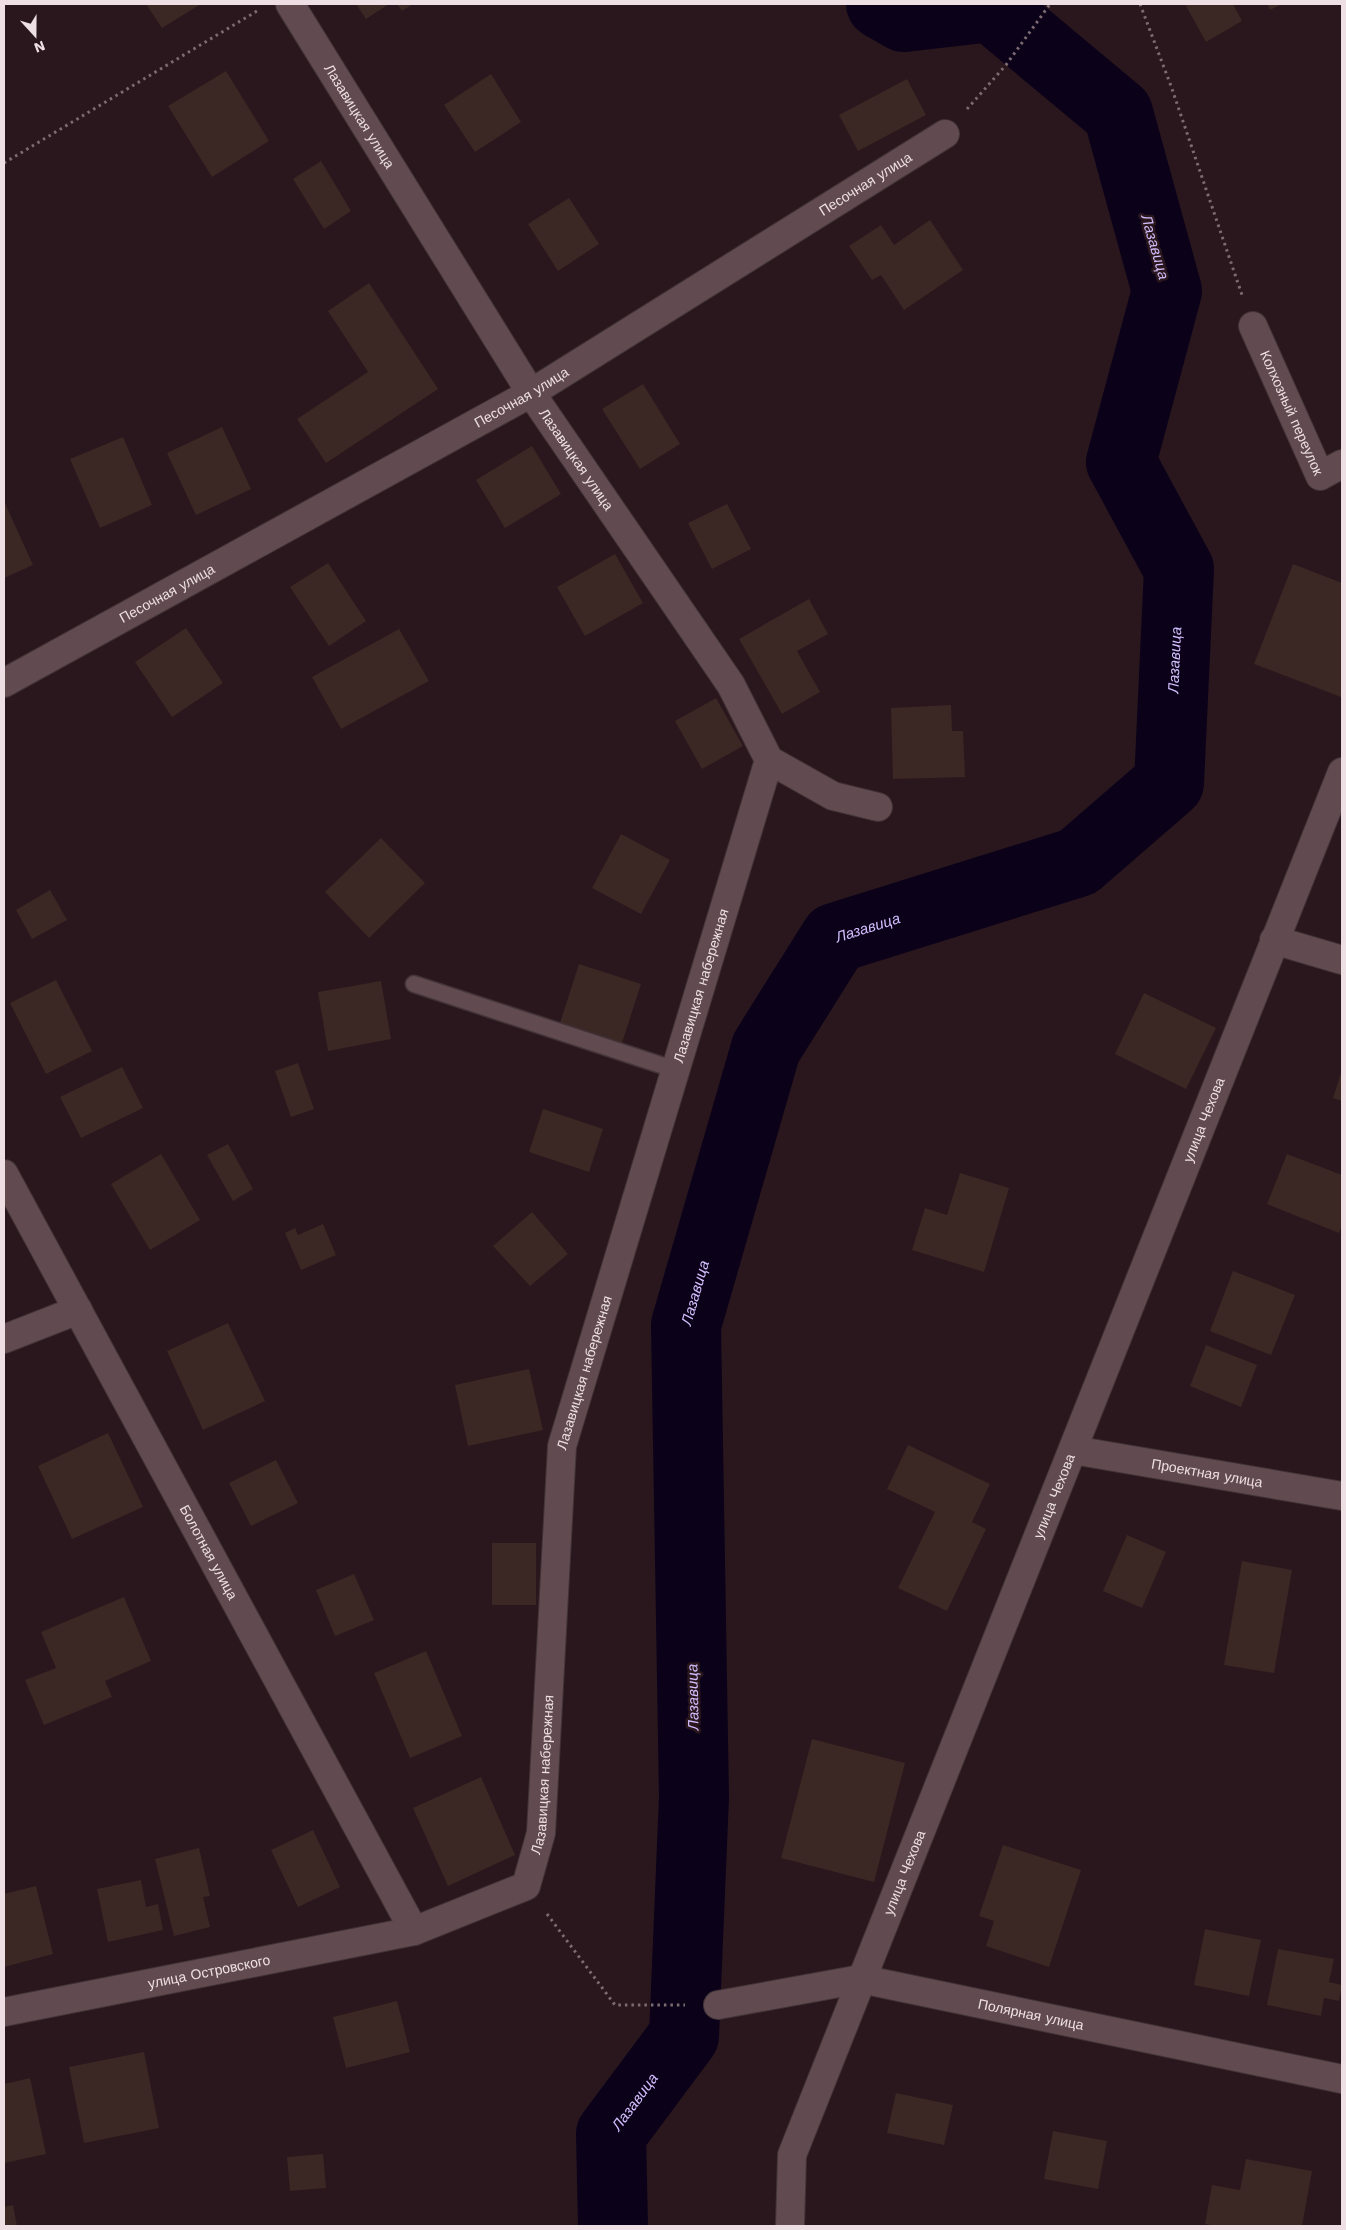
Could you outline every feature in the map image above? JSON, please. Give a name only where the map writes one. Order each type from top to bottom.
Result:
[{"type":"street","name":"Лазавицкая улица","points":[[290,4],[531,393],[731,685],[769,760]]},
{"type":"street","name":"Песочная улица","points":[[4,684],[531,393],[945,134]]},
{"type":"street","name":"Колхозный переулок","points":[[1252,326],[1320,476],[1342,464]]},
{"type":"street","points":[[769,760],[833,796],[878,807]]},
{"type":"street","name":"Лазавицкая набережная","points":[[526,1886],[541,1833],[562,1446],[769,760]]},
{"type":"street","name":"улица Чехова","points":[[790,2226],[792,2154],[1342,772]]},
{"type":"street","points":[[1274,940],[1342,960]]},
{"type":"street","name":"Болотная улица","points":[[4,1174],[414,1931]]},
{"type":"street","points":[[4,1339],[78,1310]]},
{"type":"street","name":"Проектная улица","points":[[1073,1450],[1342,1496]]},
{"type":"street","points":[[414,1931],[526,1886]]},
{"type":"street","name":"улица Островского","points":[[4,2012],[414,1931]]},
{"type":"street","name":"Полярная улица","points":[[718,2005],[861,1979],[1342,2079]]},
{"type":"lane","points":[[414,984],[676,1070]]},
{"type":"path","points":[[945,134],[1006,65],[1050,4]]},
{"type":"path","points":[[1140,4],[1171,86],[1252,326]]},
{"type":"path","points":[[4,163],[259,9]]},
{"type":"path","points":[[526,1886],[615,2005],[718,2005]]},
{"type":"building","points":[[146,4],[201,4],[162,28]]},
{"type":"building","points":[[356,4],[389,4],[366,19]]},
{"type":"building","points":[[397,4],[413,4],[402,11]]},
{"type":"building","points":[[1185,4],[1233,4],[1242,21],[1206,42]]},
{"type":"building","points":[[1267,4],[1282,4],[1270,10]]},
{"type":"building","points":[[226,71],[269,141],[212,177],[168,106]]},
{"type":"building","points":[[491,74],[521,122],[475,152],[444,105]]},
{"type":"building","points":[[907,79],[926,115],[858,151],[839,115]]},
{"type":"building","points":[[321,161],[351,211],[324,229],[293,179]]},
{"type":"building","points":[[569,198],[599,244],[558,271],[528,224]]},
{"type":"building","points":[[930,220],[963,270],[904,310],[881,275],[872,280],[849,246],[881,225],[894,245]]},
{"type":"building","points":[[369,283],[438,389],[326,463],[297,419],[368,372],[328,311]]},
{"type":"building","points":[[643,384],[680,444],[640,469],[602,409]]},
{"type":"building","points":[[222,427],[251,489],[196,515],[167,453]]},
{"type":"building","points":[[123,437],[152,505],[100,528],[70,459]]},
{"type":"building","points":[[532,446],[561,494],[505,528],[476,480]]},
{"type":"building","points":[[4,501],[33,565],[4,578]]},
{"type":"building","points":[[727,504],[751,549],[712,569],[688,523]]},
{"type":"building","points":[[615,554],[643,603],[585,636],[557,587]]},
{"type":"building","points":[[328,563],[366,621],[329,646],[290,587]]},
{"type":"building","points":[[1293,564],[1342,583],[1341,697],[1254,664]]},
{"type":"building","points":[[809,599],[828,634],[797,651],[820,692],[782,714],[739,639]]},
{"type":"building","points":[[186,628],[223,683],[172,717],[135,662]]},
{"type":"building","points":[[399,629],[429,681],[341,729],[312,677]]},
{"type":"building","points":[[716,698],[743,746],[702,769],[675,721]]},
{"type":"building","points":[[951,705],[952,731],[963,731],[965,777],[893,779],[891,708]]},
{"type":"building","points":[[621,834],[670,860],[641,914],[592,888]]},
{"type":"building","points":[[381,838],[425,883],[369,938],[325,892]]},
{"type":"building","points":[[50,890],[67,920],[32,939],[16,910]]},
{"type":"building","points":[[579,964],[641,984],[621,1046],[559,1026]]},
{"type":"building","points":[[56,980],[92,1051],[46,1074],[10,1003]]},
{"type":"building","points":[[381,981],[391,1039],[328,1051],[318,992]]},
{"type":"building","points":[[1144,993],[1216,1028],[1186,1089],[1115,1054]]},
{"type":"building","points":[[298,1063],[314,1109],[291,1117],[275,1071]]},
{"type":"building","points":[[122,1067],[143,1108],[81,1138],[60,1097]]},
{"type":"building","points":[[1342,1070],[1342,1101],[1333,1098]]},
{"type":"building","points":[[543,1109],[603,1129],[589,1172],[529,1152]]},
{"type":"building","points":[[228,1144],[253,1189],[233,1201],[207,1155]]},
{"type":"building","points":[[161,1154],[200,1220],[150,1250],[111,1184]]},
{"type":"building","points":[[1287,1154],[1342,1175],[1342,1225],[1339,1233],[1267,1204]]},
{"type":"building","points":[[960,1173],[1009,1188],[984,1272],[912,1250],[925,1208],[947,1215]]},
{"type":"building","points":[[532,1212],[568,1254],[530,1286],[493,1246]]},
{"type":"building","points":[[323,1224],[336,1255],[301,1270],[285,1233],[295,1228],[298,1235]]},
{"type":"building","points":[[1233,1271],[1295,1295],[1271,1355],[1210,1331]]},
{"type":"building","points":[[228,1323],[265,1401],[203,1430],[167,1351]]},
{"type":"building","points":[[1206,1345],[1257,1365],[1241,1407],[1190,1386]]},
{"type":"building","points":[[529,1369],[543,1430],[468,1446],[455,1385]]},
{"type":"building","points":[[108,1433],[143,1507],[72,1539],[38,1466]]},
{"type":"building","points":[[908,1445],[990,1484],[972,1522],[986,1529],[947,1611],[898,1588],[935,1512],[887,1489]]},
{"type":"building","points":[[276,1460],[298,1503],[251,1526],[229,1483]]},
{"type":"building","points":[[1127,1535],[1166,1552],[1142,1608],[1103,1591]]},
{"type":"building","points":[[492,1543],[536,1543],[536,1605],[492,1605]]},
{"type":"building","points":[[1242,1561],[1292,1570],[1274,1673],[1224,1665]]},
{"type":"building","points":[[354,1574],[374,1620],[335,1636],[316,1590]]},
{"type":"building","points":[[124,1597],[151,1661],[105,1681],[112,1697],[44,1725],[25,1680],[56,1668],[41,1632]]},
{"type":"building","points":[[426,1651],[462,1736],[410,1758],[374,1673]]},
{"type":"building","points":[[812,1739],[905,1763],[874,1882],[781,1858]]},
{"type":"building","points":[[481,1777],[515,1855],[448,1886],[413,1808]]},
{"type":"building","points":[[313,1830],[340,1887],[298,1907],[271,1850]]},
{"type":"building","points":[[1003,1845],[1081,1870],[1049,1967],[986,1946],[994,1921],[979,1916]]},
{"type":"building","points":[[199,1848],[210,1896],[203,1897],[210,1927],[174,1936],[155,1859]]},
{"type":"building","points":[[141,1880],[146,1907],[158,1904],[163,1930],[108,1942],[97,1889]]},
{"type":"building","points":[[36,1886],[53,1954],[4,1967],[4,1894]]},
{"type":"building","points":[[1205,1929],[1261,1940],[1249,1996],[1194,1985]]},
{"type":"building","points":[[1278,1949],[1334,1959],[1329,1982],[1342,1985],[1339,2001],[1324,1998],[1321,2016],[1267,2005]]},
{"type":"building","points":[[397,2001],[410,2052],[346,2068],[333,2017]]},
{"type":"building","points":[[144,2052],[159,2128],[84,2143],[69,2067]]},
{"type":"building","points":[[30,2078],[46,2154],[4,2163],[4,2084]]},
{"type":"building","points":[[896,2093],[953,2105],[944,2145],[887,2133]]},
{"type":"building","points":[[1053,2131],[1107,2141],[1098,2189],[1044,2179]]},
{"type":"building","points":[[323,2154],[326,2188],[290,2191],[287,2157]]},
{"type":"building","points":[[1246,2159],[1312,2171],[1302,2226],[1216,2226],[1205,2224],[1212,2185],[1240,2190]]},
{"type":"building","points":[[13,2205],[17,2226],[4,2226],[4,2207]]},
{"type":"waterway","name":"Лазавица","points":[[613,2226],[611,2134],[684,2036],[694,1797],[686,1325],[766,1048],[835,938],[1078,862],[1169,783],[1179,569],[1121,462],[1167,291],[1118,113],[991,7],[904,17],[881,4]]}]
